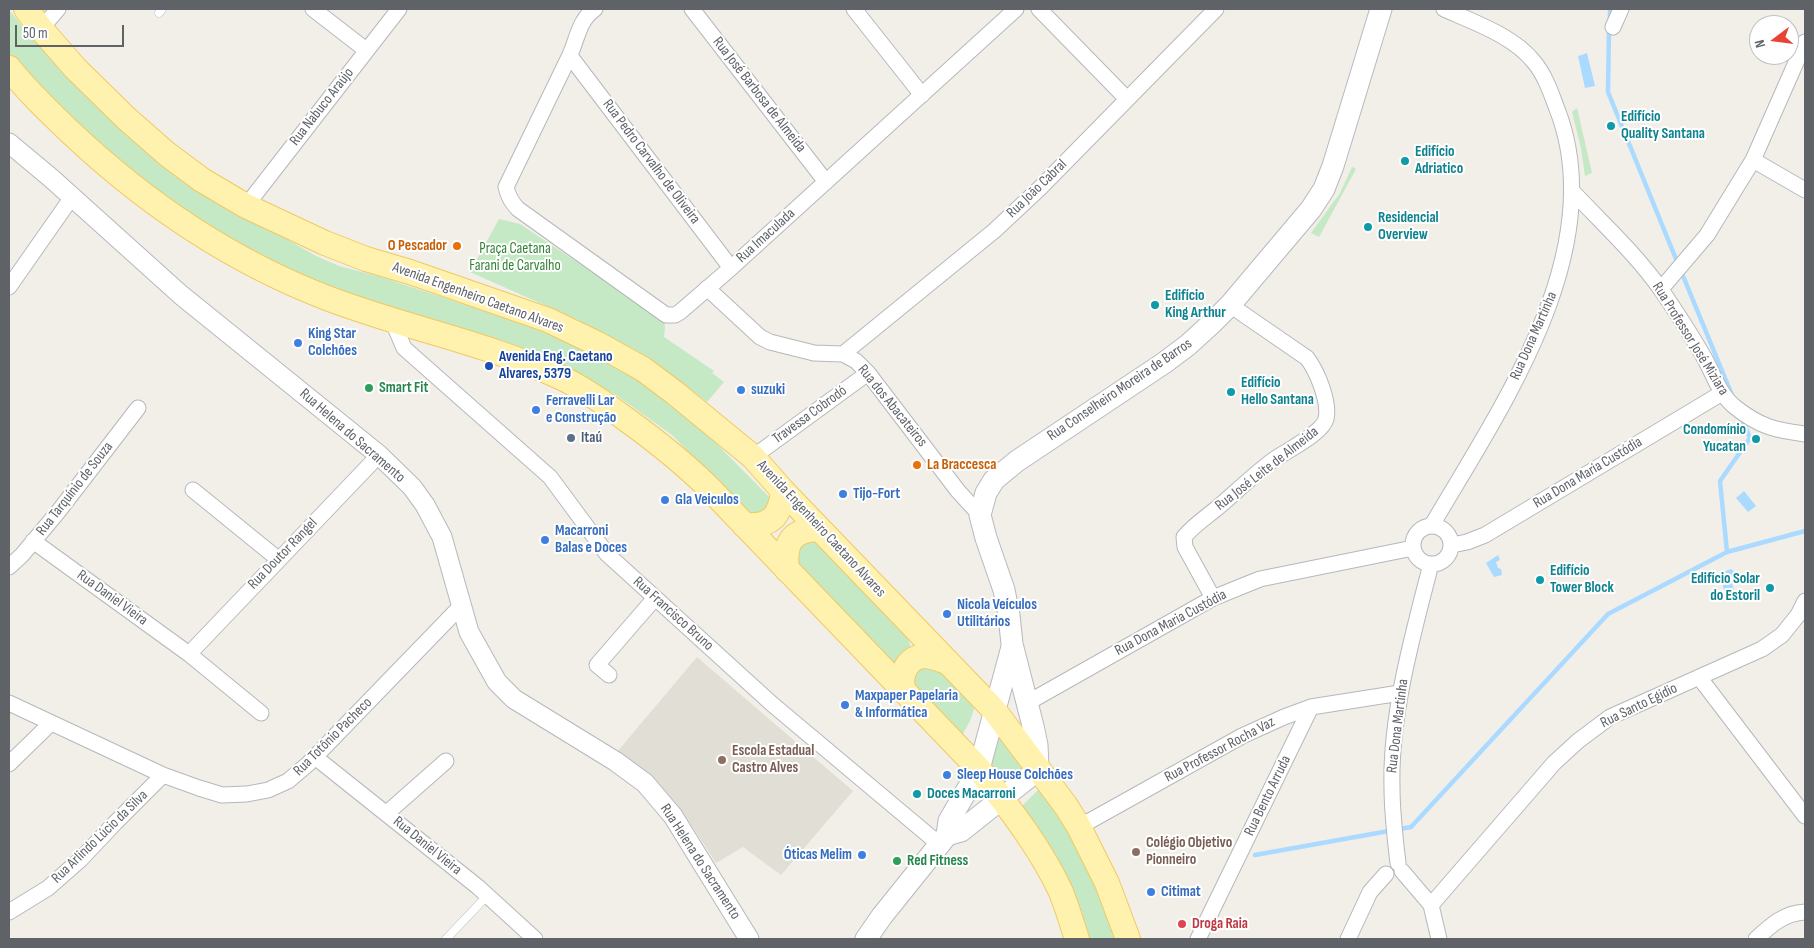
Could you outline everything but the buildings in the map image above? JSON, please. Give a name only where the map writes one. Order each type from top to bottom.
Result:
[{"type":"main road","name":"Avenida Engenheiro Caetano Alvares","points":[[26,9],[75,68],[126,118],[167,154],[202,180],[246,206],[333,246],[366,259],[410,272],[548,320],[598,344],[643,369],[752,457],[782,491],[994,710],[1066,806],[1079,827],[1107,884],[1128,939]]},
{"type":"main road","name":"Rua Conselheiro Moreira de Barros","points":[[980,515],[986,493],[994,480],[1017,460],[1164,363],[1188,345],[1230,305],[1311,209],[1324,188],[1333,166],[1381,9]]},
{"type":"main road","points":[[9,68],[46,110],[106,166],[150,201],[269,273],[328,298],[522,362],[565,380],[596,397],[663,446],[692,472],[744,525],[979,769],[1045,861],[1061,893],[1077,939]]},
{"type":"main road","points":[[744,525],[756,526],[772,520],[778,512],[782,491]]},
{"type":"main road","points":[[866,939],[882,916],[944,842],[961,832],[1038,768],[1035,735],[1012,644],[1004,590],[980,515]]},
{"type":"main road","points":[[787,570],[786,552],[790,539],[809,529],[819,529]]},
{"type":"main road","points":[[944,842],[949,821],[979,769],[1012,644]]},
{"type":"main road","points":[[904,691],[903,672],[916,658],[927,656],[947,662]]},
{"type":"street","points":[[41,29],[58,9]]},
{"type":"street","points":[[313,9],[366,50]]},
{"type":"street","name":"Rua Nabuco Araújo","points":[[246,206],[399,9]]},
{"type":"street","points":[[570,56],[585,18],[595,9]]},
{"type":"street","name":"Rua José Barbosa de Almeida","points":[[692,9],[826,182]]},
{"type":"street","points":[[854,9],[922,95]]},
{"type":"street","name":"Rua Imaculada","points":[[570,56],[506,187],[510,200],[518,209],[666,315],[675,315],[731,268],[1016,9]]},
{"type":"street","points":[[1039,9],[1128,99]]},
{"type":"street","name":"Rua João Cabral","points":[[843,354],[994,231],[1040,188],[1216,9]]},
{"type":"street","name":"Rua Dona Martinha","points":[[1432,525],[1497,414],[1536,339],[1556,288],[1565,246],[1572,192],[1570,151],[1562,120],[1547,82],[1534,62],[1522,49],[1496,33],[1444,9]]},
{"type":"street","points":[[1614,27],[1621,9]]},
{"type":"street","points":[[1661,290],[1707,235],[1753,160],[1805,42]]},
{"type":"street","name":"Rua Pedro Carvalho de Oliveira","points":[[570,56],[731,268]]},
{"type":"street","name":"Rua Helena do Sacramento","points":[[9,143],[181,295],[379,455],[412,487],[434,520],[442,537],[469,632],[484,662],[497,682],[514,698],[615,761],[646,783],[673,816],[750,939]]},
{"type":"street","points":[[1753,160],[1805,190]]},
{"type":"street","name":"Rua Professor José Miziara","points":[[1572,192],[1632,254],[1661,290],[1706,360],[1722,393],[1734,406],[1753,420],[1776,430],[1805,434]]},
{"type":"street","points":[[9,287],[72,197]]},
{"type":"street","name":"Rua dos Abacateiros","points":[[708,288],[760,337],[770,342],[814,353],[843,354],[856,361],[868,373],[958,491],[980,515]]},
{"type":"street","name":"Rua José Leite de Almeida","points":[[1213,598],[1185,548],[1184,537],[1272,461],[1315,432],[1326,419],[1326,406],[1319,379],[1314,367],[1307,358],[1230,305]]},
{"type":"street","name":"Rua Francisco Bruno","points":[[392,320],[404,348],[550,477],[607,554],[772,704],[944,842]]},
{"type":"street","name":"Travessa Cobrodó","points":[[752,457],[868,373]]},
{"type":"street","name":"Rua Dona Maria Custódia","points":[[1452,545],[1485,535],[1722,393]]},
{"type":"street","name":"Rua Tarquínio de Souza","points":[[9,567],[22,555],[138,408]]},
{"type":"street","name":"Rua Doutor Rangel","points":[[189,654],[379,455]]},
{"type":"street","points":[[193,490],[278,559]]},
{"type":"street","points":[[1432,525],[1438,526],[1448,533],[1452,545],[1445,559],[1439,563],[1431,564],[1419,559],[1413,548],[1414,537],[1417,532],[1421,528],[1432,525]]},
{"type":"street","name":"Rua Daniel Vieira","points":[[33,541],[189,654],[261,713]]},
{"type":"street","name":"Rua Dona Maria Custódia","points":[[1027,703],[1213,598],[1260,580],[1413,548]]},
{"type":"street","name":"Rua Dona Martinha","points":[[1394,872],[1392,786],[1400,693],[1431,564]]},
{"type":"street","points":[[609,675],[597,665],[655,598]]},
{"type":"street","name":"Rua Santo Egidio","points":[[1431,905],[1554,763],[1578,741],[1610,717],[1762,649],[1782,635],[1798,615],[1805,601]]},
{"type":"street","name":"Rua Totônio Pacheco","points":[[9,703],[163,775],[199,788],[222,795],[247,794],[268,790],[288,781],[315,757],[461,606]]},
{"type":"street","points":[[1699,677],[1805,816]]},
{"type":"street","name":"Rua Professor Rocha Vaz","points":[[1079,827],[1242,736],[1284,717],[1311,707],[1400,693]]},
{"type":"street","name":"Rua Bento Arruda","points":[[1198,939],[1311,707]]},
{"type":"street","points":[[9,764],[51,723]]},
{"type":"street","name":"Rua Daniel Vieira","points":[[315,757],[387,813],[487,896],[535,939]]},
{"type":"street","points":[[387,813],[446,761]]},
{"type":"street","name":"Rua Arlindo Lúcio da Silva","points":[[9,912],[48,888],[81,859],[163,775]]},
{"type":"street","points":[[1348,939],[1370,892],[1394,872],[1431,905],[1439,939]]},
{"type":"street","points":[[1756,939],[1771,924],[1783,917],[1796,912],[1805,912]]},
{"type":"lane","points":[[446,939],[487,896]]},
{"type":"shaded area","name":"Escola Estadual Castro Alves","points":[[697,657],[853,791],[781,875],[743,847],[716,863],[683,812],[651,778],[617,752]]},
{"type":"green space","points":[[9,10],[32,38],[97,106],[135,141],[234,212],[316,256],[339,266],[381,277],[505,318],[573,343],[633,377],[679,409],[707,434],[773,501],[774,512],[749,514],[672,435],[616,395],[584,377],[299,280],[225,238],[125,167],[74,123],[19,66],[9,54]]},
{"type":"green space","points":[[1577,108],[1592,173],[1585,176],[1581,148],[1572,112]]},
{"type":"green space","points":[[1352,167],[1356,169],[1319,237],[1311,233],[1340,193]]},
{"type":"green space","name":"Praça Caetana Farani de Carvalho","points":[[499,219],[520,224],[664,320],[664,337],[714,371],[712,373],[724,382],[707,402],[642,354],[576,319],[470,272]]},
{"type":"green space","points":[[809,536],[905,632],[910,644],[908,656],[894,665],[790,557]]},
{"type":"green space","points":[[935,662],[976,703],[970,721],[961,737],[907,680],[908,672]]},
{"type":"green space","points":[[994,725],[1029,774],[1006,789],[985,763]]},
{"type":"green space","points":[[1039,789],[1072,838],[1098,890],[1116,939],[1082,939],[1019,809]]},
{"type":"water","points":[[1587,53],[1595,86],[1585,88],[1578,56]]},
{"type":"water","points":[[1744,491],[1756,506],[1748,512],[1736,498]]},
{"type":"water","points":[[1498,555],[1500,560],[1496,562],[1498,568],[1501,569],[1502,575],[1494,577],[1486,563]]},
{"type":"water","points":[[1731,569],[1736,573],[1735,576],[1730,578],[1736,596],[1728,599],[1718,574]]},
{"type":"waterway","points":[[1610,9],[1610,20]]},
{"type":"waterway","points":[[1609,28],[1608,92],[1678,264]]},
{"type":"waterway","points":[[1681,271],[1732,395]]},
{"type":"waterway","points":[[1727,552],[1720,481],[1750,438],[1741,417]]},
{"type":"waterway","points":[[1255,855],[1411,827],[1608,614],[1727,552],[1805,531]]},
{"type":"place","name":"Edifício Quality Santana","points":[[1611,126]]},
{"type":"place","name":"Edifício Adriatico","points":[[1405,161]]},
{"type":"place","name":"Residencial Overview","points":[[1368,227]]},
{"type":"place","name":"O Pescador","points":[[457,246]]},
{"type":"place","name":"Edifício King Arthur","points":[[1155,305]]},
{"type":"place","name":"King Star Colchões","points":[[298,343]]},
{"type":"place","name":"Avenida Eng. Caetano Alvares, 5379","points":[[489,366]]},
{"type":"place","name":"Smart Fit","points":[[369,388]]},
{"type":"place","name":"suzuki","points":[[741,390]]},
{"type":"place","name":"Edifício Hello Santana","points":[[1231,392]]},
{"type":"place","name":"Ferravelli Lar e Construção","points":[[536,410]]},
{"type":"place","name":"Itaú","points":[[571,438]]},
{"type":"place","name":"Condomínio Yucatan","points":[[1756,439]]},
{"type":"place","name":"La Braccesca","points":[[917,465]]},
{"type":"place","name":"Tijo-Fort","points":[[843,494]]},
{"type":"place","name":"Gla Veiculos","points":[[665,500]]},
{"type":"place","name":"Macarroni Balas e Doces","points":[[545,540]]},
{"type":"place","name":"Edifício Tower Block","points":[[1540,580]]},
{"type":"place","name":"Edifício Solar do Estoril","points":[[1770,588]]},
{"type":"place","name":"Nicola Veículos Utilitários","points":[[947,614]]},
{"type":"place","name":"Maxpaper Papelaria & Informática","points":[[845,705]]},
{"type":"place","name":"Escola Estadual Castro Alves","points":[[722,760]]},
{"type":"place","name":"Sleep House Colchões","points":[[947,775]]},
{"type":"place","name":"Doces Macarroni","points":[[917,794]]},
{"type":"place","name":"Colégio Objetivo Pionneiro","points":[[1136,852]]},
{"type":"place","name":"Óticas Melim","points":[[862,855]]},
{"type":"place","name":"Red Fitness","points":[[897,861]]},
{"type":"place","name":"Citimat","points":[[1151,892]]},
{"type":"place","name":"Droga Raia","points":[[1182,924]]}]
